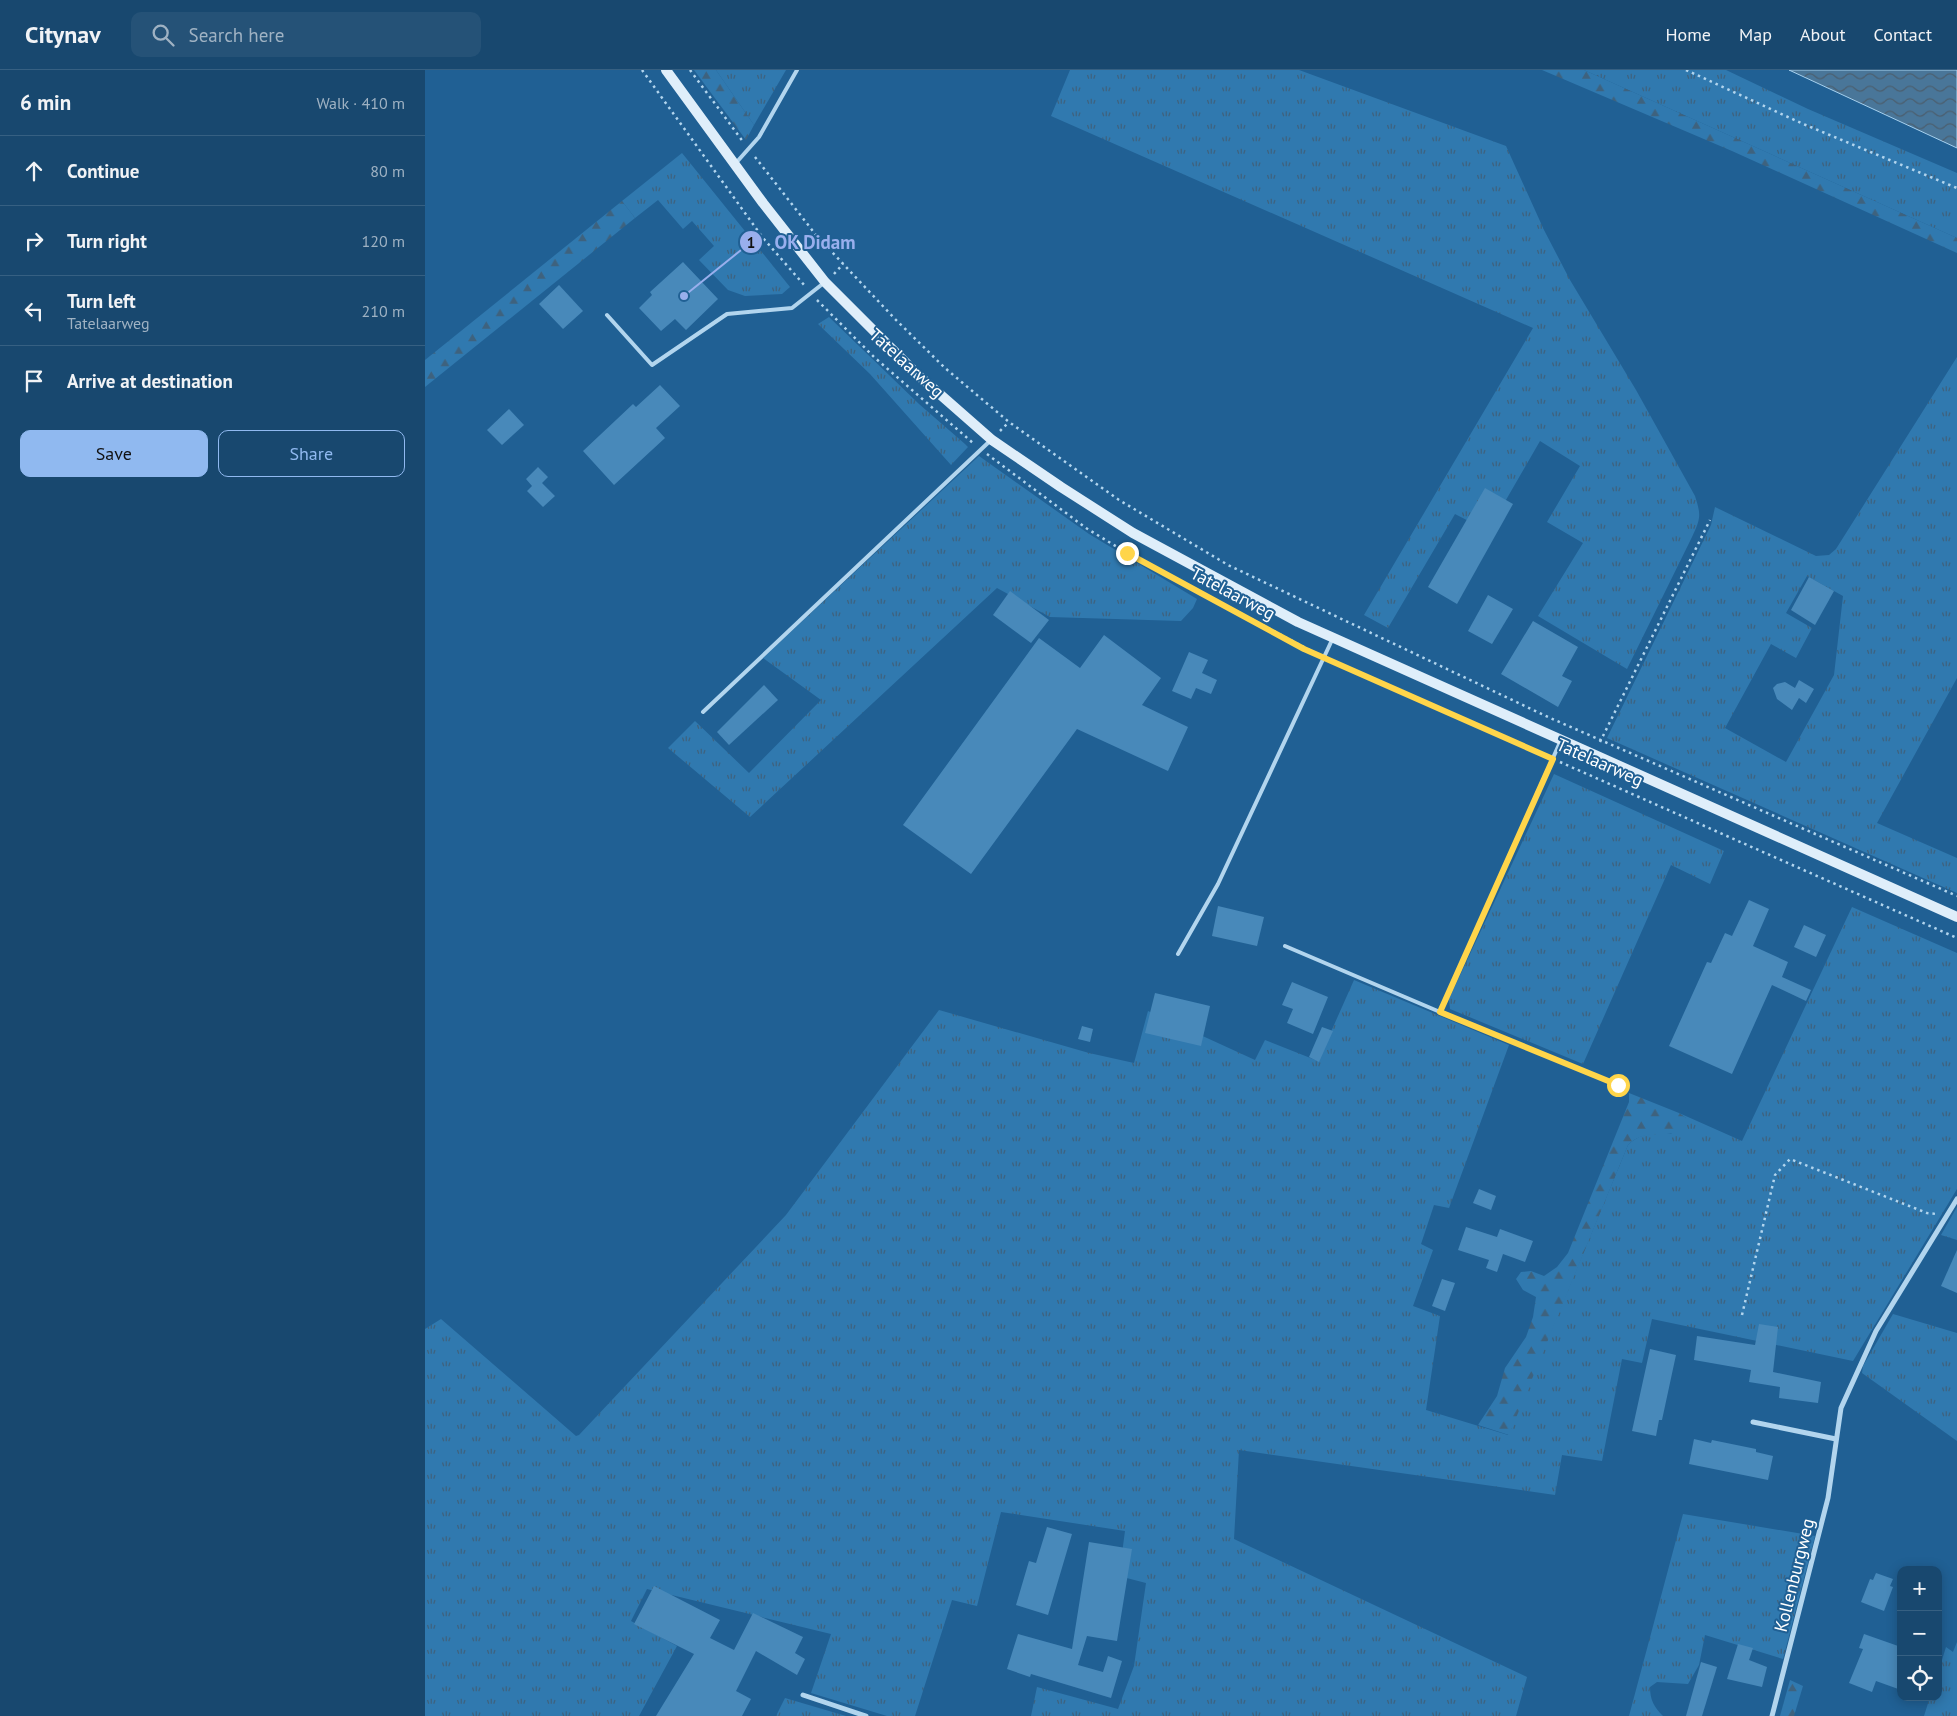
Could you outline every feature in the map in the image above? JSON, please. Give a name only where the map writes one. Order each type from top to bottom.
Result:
[{"type":"main road","name":"Tatelaarweg","points":[[666,70],[825,282],[917,375],[992,440],[1061,488],[1133,533],[1225,584],[1333,638],[1957,918]]},
{"type":"street","name":"Kollenburgweg","points":[[1772,1716],[1828,1498],[1841,1408],[1876,1331],[1957,1199]]},
{"type":"street","points":[[1753,1422],[1836,1439]]},
{"type":"street","points":[[803,1696],[866,1716]]},
{"type":"lane","points":[[735,164],[759,137],[797,70]]},
{"type":"lane","points":[[607,315],[652,365],[727,314],[792,308],[825,282]]},
{"type":"lane","points":[[703,712],[980,449],[992,440]]},
{"type":"lane","points":[[1179,954],[1218,884],[1333,638]]},
{"type":"lane","points":[[1285,946],[1440,1012],[1561,740]]},
{"type":"path","name":"Tatelaarweg","points":[[642,70],[763,238],[812,294],[874,357],[980,449],[1086,528],[1195,592],[1324,657],[1957,938]]},
{"type":"path","name":"Tatelaarweg","points":[[690,70],[749,150],[816,235],[895,319],[945,368],[1009,422],[1075,471],[1119,500],[1228,564],[1601,741],[1957,896]]},
{"type":"path","points":[[1686,70],[1801,123],[1957,188]]},
{"type":"path","points":[[1594,755],[1710,520]]},
{"type":"path","points":[[1440,1012],[1618,1085]]},
{"type":"path","points":[[1742,1315],[1775,1175],[1790,1159],[1927,1213],[1947,1215]]},
{"type":"green space","points":[[694,70],[716,70],[754,125],[746,140]]},
{"type":"green space","points":[[716,70],[786,70],[754,125]]},
{"type":"green space","points":[[1070,70],[1299,70],[1506,146],[1544,230],[1570,280],[1636,390],[1695,496],[1698,508],[1699,516],[1695,531],[1627,669],[1538,616],[1583,543],[1547,522],[1580,466],[1540,441],[1488,531],[1455,514],[1388,628],[1364,615],[1533,328],[1051,116]]},
{"type":"green space","points":[[1542,70],[1584,70],[1957,238],[1957,253],[1732,151]]},
{"type":"green space","points":[[1584,70],[1726,70],[1808,109],[1957,173],[1957,238]]},
{"type":"green space","points":[[682,153],[790,287],[782,294],[745,296],[728,290],[699,260],[714,246],[692,221],[683,229],[658,200],[635,218],[622,201]]},
{"type":"green space","points":[[622,201],[635,218],[425,387],[425,360]]},
{"type":"green space","points":[[829,317],[919,404],[968,447],[951,465],[870,374],[818,324]]},
{"type":"green space","points":[[1957,357],[1957,678],[1877,823],[1957,858],[1957,893],[1607,738],[1711,525],[1715,507],[1816,556],[1829,555],[1836,549]],"holes":[[[1807,576],[1843,596],[1834,675],[1786,762],[1725,728],[1771,644],[1796,658],[1812,628],[1786,613]]]},
{"type":"green space","points":[[979,456],[1089,534],[1197,599],[1193,608],[1181,621],[1050,617],[997,588],[750,817],[668,748],[695,721],[749,773],[821,700],[763,658]]},
{"type":"green space","points":[[1554,774],[1724,851],[1710,884],[1671,865],[1583,1064],[1450,1009],[1449,999]]},
{"type":"green space","points":[[1852,907],[1957,953],[1957,1189],[1853,1361],[1652,1319],[1642,1363],[1622,1359],[1602,1461],[1562,1455],[1555,1495],[1239,1450],[1234,1539],[1527,1677],[1516,1716],[1031,1716],[1037,1687],[1118,1709],[1134,1666],[1146,1583],[1119,1576],[1125,1531],[1001,1512],[977,1606],[952,1600],[915,1716],[887,1716],[811,1693],[831,1634],[647,1589],[631,1621],[677,1646],[639,1716],[425,1716],[425,1329],[441,1319],[576,1436],[579,1435],[786,1215],[939,1010],[1089,1053],[1134,1063],[1148,1011],[1255,1060],[1265,1040],[1318,1061],[1354,980],[1509,1045],[1449,1208],[1434,1205],[1421,1244],[1433,1250],[1413,1306],[1440,1316],[1426,1410],[1508,1435],[1628,1145],[1643,1136],[1671,1134],[1686,1118],[1679,1113],[1742,1141]]},
{"type":"green space","points":[[1629,1093],[1679,1113],[1686,1118],[1685,1125],[1680,1132],[1646,1135],[1628,1145],[1509,1435],[1478,1425],[1497,1396],[1505,1368],[1526,1337],[1533,1317],[1536,1297],[1523,1290],[1516,1279],[1521,1272],[1531,1271],[1544,1276],[1557,1267],[1568,1253],[1629,1102]]},
{"type":"green space","points":[[1957,1207],[1957,1240],[1941,1235]]},
{"type":"green space","points":[[1893,1314],[1957,1333],[1957,1441],[1862,1373],[1863,1366]]},
{"type":"green space","points":[[1683,1514],[1815,1536],[1783,1659],[1705,1635],[1699,1665],[1688,1684],[1657,1682],[1650,1687],[1653,1703],[1663,1716],[1629,1716]]},
{"type":"green space","points":[[1957,1642],[1957,1716],[1924,1716],[1929,1701],[1942,1701],[1942,1660],[1946,1647],[1953,1652]]},
{"type":"green space","points":[[1790,1680],[1803,1686],[1794,1716],[1780,1716]]},
{"type":"green space","points":[[785,1698],[846,1716],[776,1716]]},
{"type":"water","points":[[1789,70],[1957,70],[1957,148]]},
{"type":"building","points":[[683,262],[718,299],[686,330],[675,319],[661,331],[639,308],[652,295],[650,292]]},
{"type":"building","points":[[559,285],[583,311],[563,329],[539,304]]},
{"type":"building","points":[[660,385],[680,406],[656,428],[665,438],[614,485],[583,451],[633,404],[636,407]]},
{"type":"building","points":[[509,409],[524,425],[502,445],[487,430]]},
{"type":"building","points":[[538,467],[548,477],[542,483],[555,496],[543,507],[527,491],[532,486],[526,479]]},
{"type":"building","points":[[1485,488],[1513,504],[1457,604],[1428,587]]},
{"type":"building","points":[[1809,577],[1834,591],[1815,625],[1791,610]]},
{"type":"building","points":[[1010,591],[1049,620],[1031,643],[993,615]]},
{"type":"building","points":[[1488,595],[1513,609],[1492,644],[1468,631]]},
{"type":"building","points":[[1533,621],[1578,647],[1562,676],[1572,681],[1558,707],[1501,674]]},
{"type":"building","points":[[1104,635],[1161,678],[1142,705],[1188,727],[1168,771],[1077,729],[971,874],[903,825],[1039,638],[1080,668]]},
{"type":"building","points":[[1189,652],[1208,660],[1202,673],[1217,680],[1211,694],[1196,688],[1191,699],[1172,691]]},
{"type":"building","points":[[1799,680],[1814,689],[1806,703],[1799,698],[1792,710],[1777,699],[1773,688],[1777,684],[1785,682],[1795,688]]},
{"type":"building","points":[[764,685],[778,700],[729,745],[717,732]]},
{"type":"building","points":[[1749,900],[1769,909],[1753,946],[1788,962],[1782,977],[1811,990],[1806,1001],[1772,985],[1732,1074],[1669,1046],[1707,962],[1711,963],[1725,933],[1732,936]]},
{"type":"building","points":[[1218,906],[1264,917],[1257,946],[1212,936]]},
{"type":"building","points":[[1804,925],[1826,935],[1816,957],[1794,947]]},
{"type":"building","points":[[1292,982],[1328,997],[1313,1034],[1287,1023],[1293,1009],[1282,1005]]},
{"type":"building","points":[[1155,993],[1210,1006],[1201,1046],[1145,1033]]},
{"type":"building","points":[[1082,1026],[1093,1029],[1090,1042],[1078,1039]]},
{"type":"building","points":[[1322,1027],[1333,1031],[1319,1062],[1309,1057]]},
{"type":"building","points":[[1479,1189],[1496,1196],[1491,1210],[1473,1203]]},
{"type":"building","points":[[1466,1227],[1497,1237],[1500,1229],[1533,1241],[1525,1262],[1503,1254],[1497,1272],[1486,1268],[1489,1260],[1458,1250]]},
{"type":"building","points":[[1957,1250],[1957,1293],[1941,1286]]},
{"type":"building","points":[[1442,1279],[1455,1283],[1445,1311],[1432,1306]]},
{"type":"building","points":[[1759,1324],[1778,1327],[1773,1372],[1821,1382],[1818,1403],[1779,1398],[1780,1387],[1749,1382],[1751,1370],[1694,1360],[1697,1336],[1755,1345]]},
{"type":"building","points":[[1650,1349],[1676,1355],[1662,1420],[1659,1420],[1656,1436],[1632,1431]]},
{"type":"building","points":[[1694,1439],[1711,1443],[1712,1440],[1756,1449],[1756,1452],[1773,1456],[1768,1480],[1689,1464]]},
{"type":"building","points":[[1047,1527],[1072,1534],[1048,1615],[1016,1605],[1029,1561],[1036,1563]]},
{"type":"building","points":[[1089,1542],[1132,1549],[1117,1641],[1087,1636],[1078,1665],[1103,1672],[1108,1656],[1122,1661],[1111,1698],[1031,1674],[1030,1677],[1007,1669],[1018,1634],[1072,1649]]},
{"type":"building","points":[[1876,1573],[1893,1579],[1890,1586],[1893,1587],[1884,1611],[1861,1602],[1870,1579],[1873,1580]]},
{"type":"building","points":[[654,1586],[720,1620],[710,1638],[734,1650],[753,1613],[803,1637],[795,1653],[805,1659],[797,1675],[756,1651],[736,1691],[751,1699],[742,1716],[656,1716],[694,1654],[634,1624]]},
{"type":"building","points":[[1864,1634],[1897,1646],[1897,1689],[1876,1681],[1872,1692],[1849,1683],[1863,1649],[1859,1648]]},
{"type":"building","points":[[1738,1644],[1753,1648],[1749,1660],[1767,1667],[1762,1687],[1727,1679]]},
{"type":"building","points":[[1701,1662],[1717,1667],[1702,1716],[1686,1716]]},
{"type":"place","name":"OK Didam","points":[[684,296]]},
{"type":"route","points":[[1127,553],[1195,592],[1304,649],[1553,759],[1440,1012],[1618,1085]]}]
